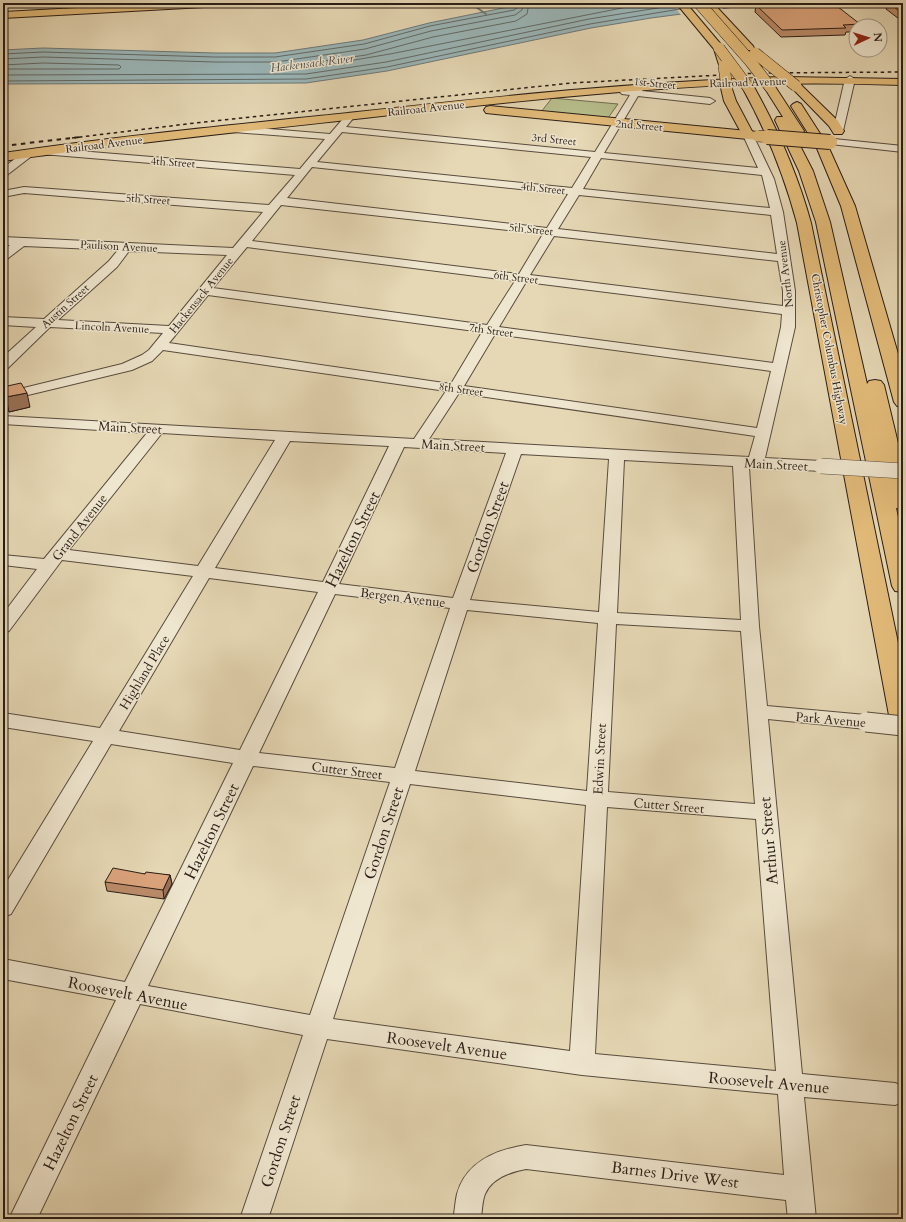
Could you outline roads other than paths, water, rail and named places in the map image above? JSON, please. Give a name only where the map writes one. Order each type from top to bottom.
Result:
[{"type":"main road","points":[[3,15],[223,3]]},
{"type":"main road","name":"Christopher Columbus Highway","points":[[681,3],[720,48],[771,87]]},
{"type":"main road","name":"Christopher Columbus Highway","points":[[691,3],[739,59],[801,112],[817,137],[844,195],[856,228],[903,402]]},
{"type":"main road","name":"Christopher Columbus Highway","points":[[699,3],[771,87],[806,171],[820,211],[903,586]]},
{"type":"main road","name":"Christopher Columbus Highway","points":[[708,3],[749,48],[798,133],[825,190],[836,224],[864,340]]},
{"type":"main road","points":[[720,48],[726,72],[730,102],[753,135]]},
{"type":"main road","name":"Railroad Avenue","points":[[3,157],[42,151],[233,129],[598,90],[638,90],[711,82],[850,80],[903,82]]},
{"type":"main road","points":[[771,87],[834,124],[834,138]]},
{"type":"main road","name":"Christopher Columbus Highway","points":[[771,87],[764,115],[796,192],[804,223],[903,726]]},
{"type":"main road","name":"2nd Street","points":[[445,106],[753,135],[834,138]]},
{"type":"main road","points":[[871,370],[903,504]]},
{"type":"street","points":[[850,80],[834,138],[903,149]]},
{"type":"street","name":"1st Street","points":[[638,90],[710,101]]},
{"type":"street","name":"Hazelton Street","points":[[23,1219],[328,588],[409,443],[455,388],[638,90]]},
{"type":"street","name":"Hackensack Avenue","points":[[3,397],[127,367],[147,358],[161,346],[204,291],[350,116]]},
{"type":"street","name":"3rd Street","points":[[233,129],[336,133],[598,155],[766,172]]},
{"type":"street","name":"North Avenue","points":[[749,462],[762,433],[788,327],[789,311],[789,290],[777,212],[766,172],[753,135]]},
{"type":"street","name":"4th Street","points":[[42,151],[307,168],[575,191],[777,212]]},
{"type":"street","points":[[3,173],[29,153]]},
{"type":"street","name":"5th Street","points":[[3,188],[275,205],[551,232],[784,258]]},
{"type":"street","name":"5th Street","points":[[3,194],[24,190]]},
{"type":"street","name":"Paulison Avenue","points":[[3,241],[126,247],[240,248]]},
{"type":"street","points":[[3,256],[21,242]]},
{"type":"street","name":"Austin Street","points":[[3,365],[113,264],[126,247]]},
{"type":"street","name":"6th Street","points":[[240,248],[522,278],[789,311]]},
{"type":"street","name":"7th Street","points":[[204,291],[778,368]]},
{"type":"street","name":"Lincoln Avenue","points":[[3,322],[174,330]]},
{"type":"street","name":"8th Street","points":[[161,346],[762,433]]},
{"type":"street","points":[[3,432],[8,420]]},
{"type":"street","name":"Main Street","points":[[8,420],[903,471]]},
{"type":"street","name":"Grand Avenue","points":[[3,627],[53,560],[158,429]]},
{"type":"street","name":"Highland Place","points":[[3,908],[285,436]]},
{"type":"street","name":"Gordon Street","points":[[254,1219],[460,604],[515,449]]},
{"type":"street","name":"Edwin Street","points":[[582,1064],[596,799],[617,455]]},
{"type":"street","name":"Arthur Street","points":[[749,462],[750,626],[765,812],[802,1219]]},
{"type":"street","name":"Bergen Avenue","points":[[3,560],[53,560],[203,573],[460,604],[607,618],[750,626]]},
{"type":"street","name":"Park Avenue","points":[[758,712],[903,726]]},
{"type":"street","name":"Cutter Street","points":[[3,720],[246,758],[402,777],[596,799],[765,812]]},
{"type":"street","name":"Roosevelt Avenue","points":[[3,969],[132,994],[318,1027],[582,1064],[895,1094]]},
{"type":"street","name":"Barnes Drive West","points":[[467,1219],[473,1190],[482,1175],[495,1165],[509,1159],[526,1156],[799,1189]]},
{"type":"water","name":"Hackensack River","points":[[514,3],[808,3],[758,4],[651,18],[591,28],[387,71],[306,83],[3,84],[3,50],[43,48],[215,53],[275,53],[363,40],[429,23],[513,6],[515,5]]},
{"type":"waterway","points":[[476,7],[486,14]]},
{"type":"railway","points":[[72,138],[195,123],[571,83],[759,73],[903,72]]},
{"type":"railway","points":[[3,146],[80,137]]}]
